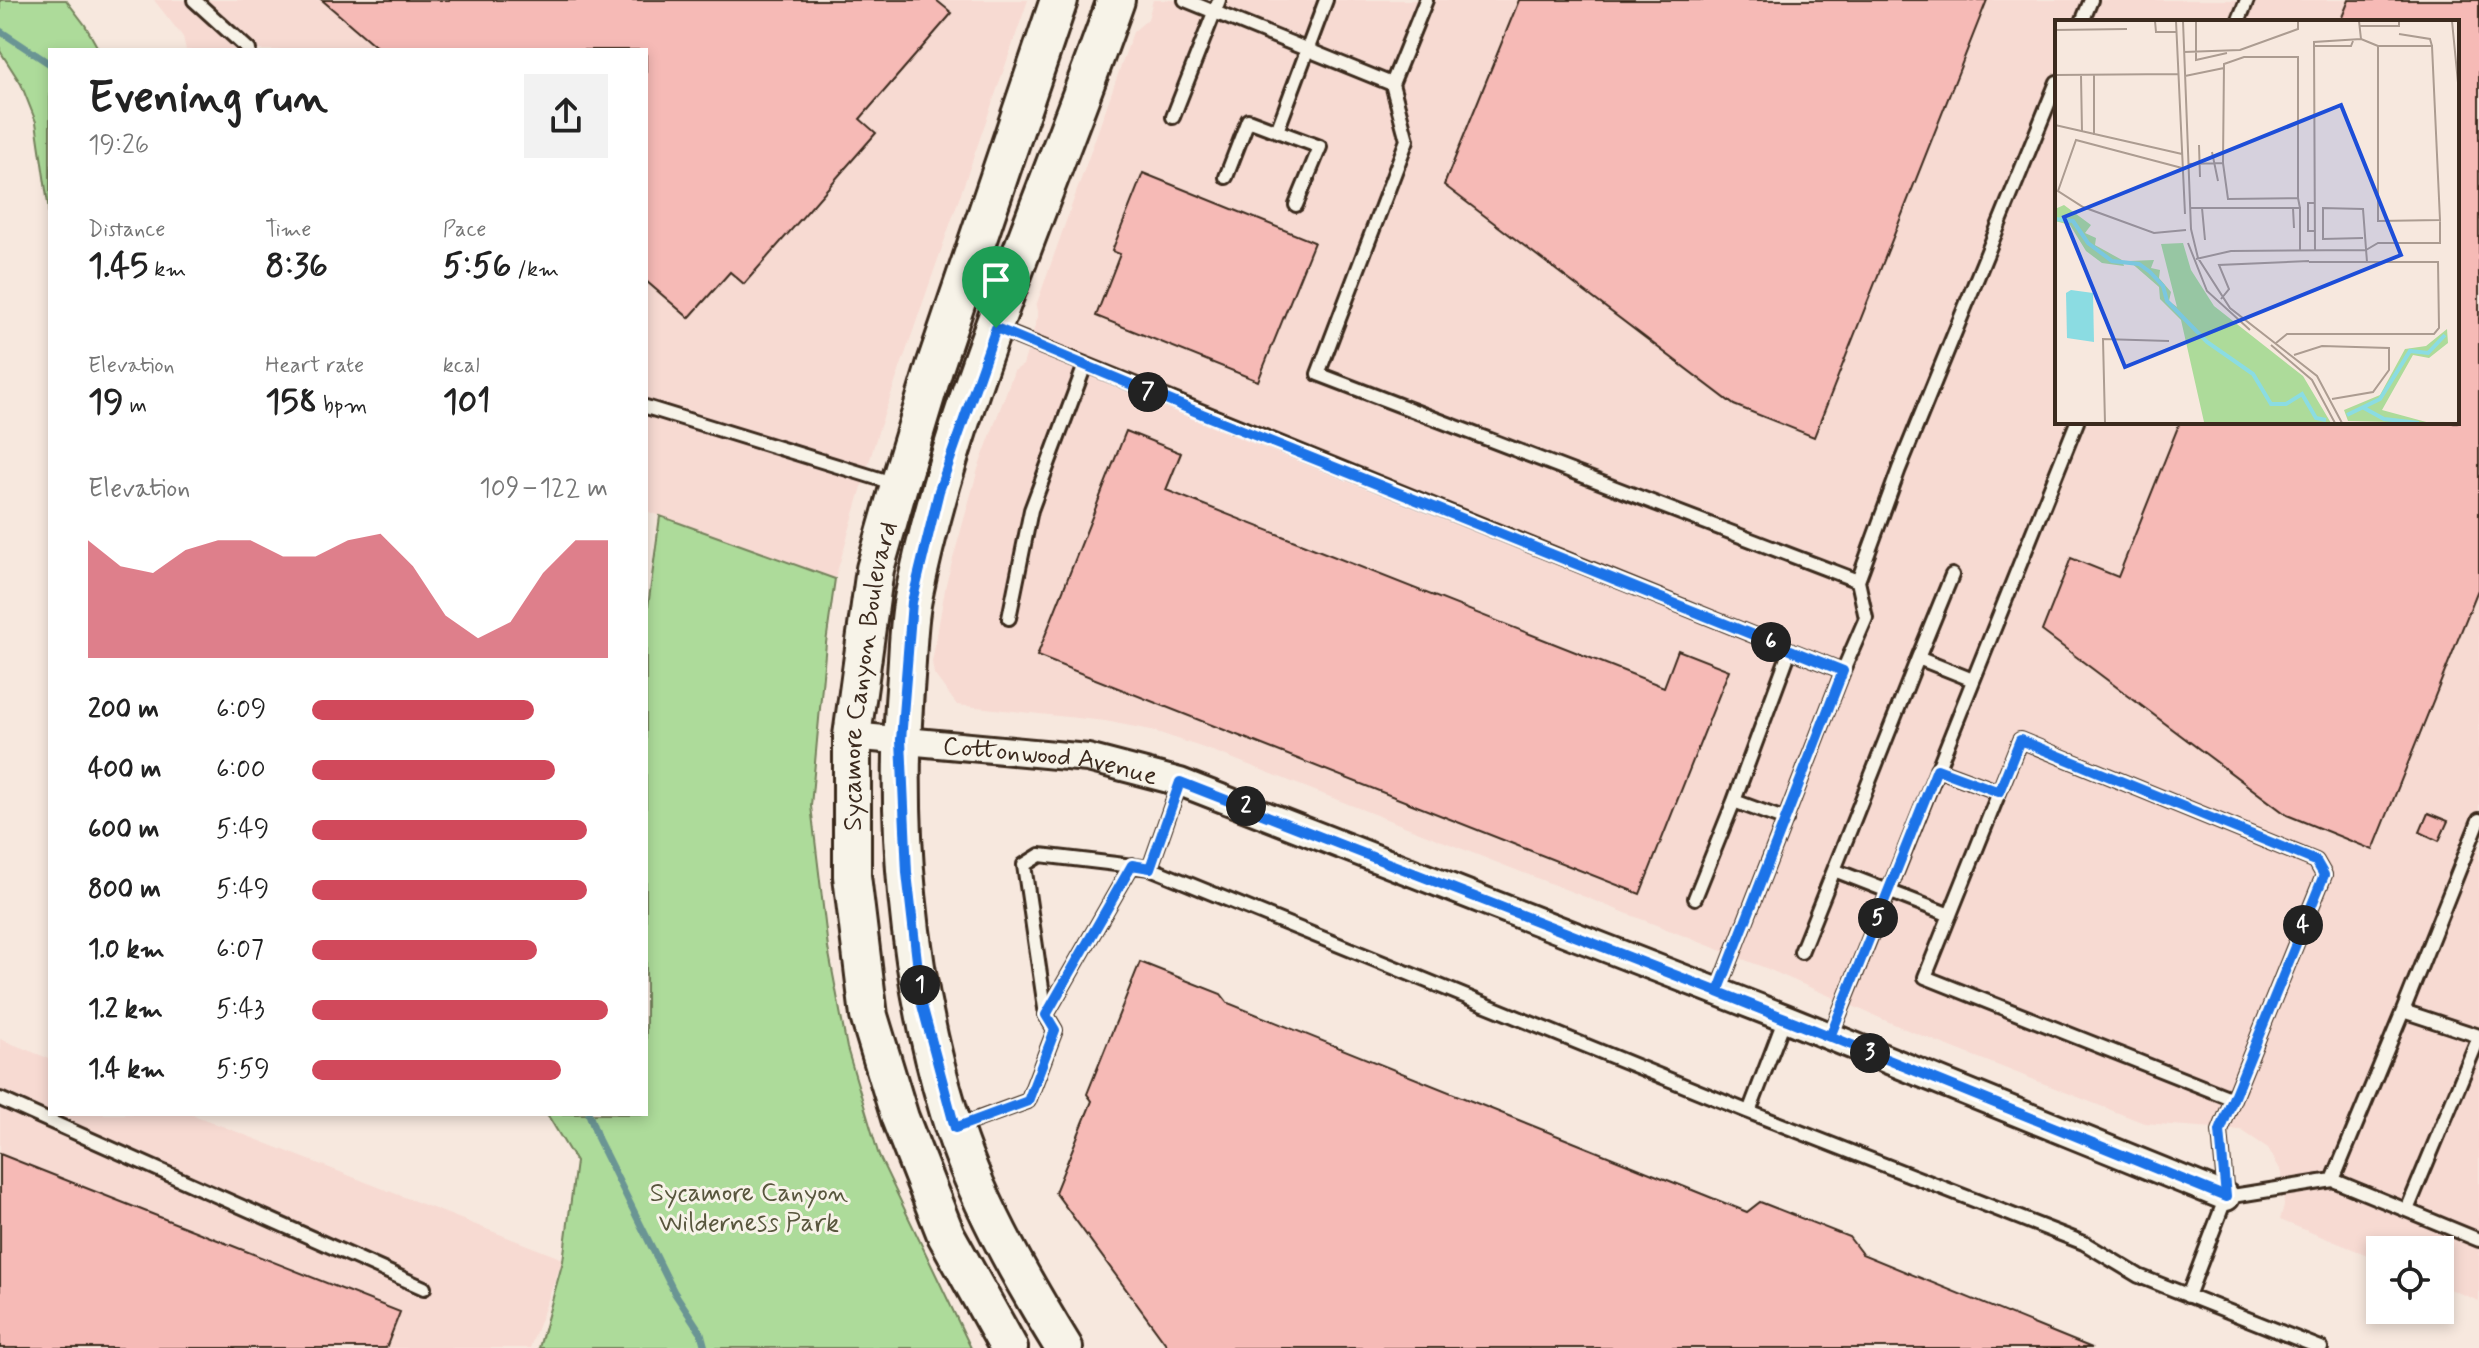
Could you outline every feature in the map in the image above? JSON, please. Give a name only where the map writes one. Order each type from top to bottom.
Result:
[{"type":"main road","name":"Sycamore Canyon Boulevard","points":[[1009,1348],[946,1235],[900,1118],[869,1016],[852,876],[852,736],[875,569],[940,351],[1059,0]]},
{"type":"main road","name":"Sycamore Canyon Boulevard","points":[[1064,1348],[991,1219],[955,1128],[922,1005],[907,873],[901,740],[912,602],[939,491],[1116,0]]},
{"type":"street","name":"Cottonwood Avenue","points":[[852,736],[1088,758],[1180,782],[1785,1018],[2226,1197]]},
{"type":"lane","points":[[194,0],[247,48]]},
{"type":"lane","points":[[1185,0],[1217,5],[1308,49],[1392,84]]},
{"type":"lane","points":[[1277,131],[1326,0]]},
{"type":"lane","points":[[1426,0],[1392,84],[1407,140],[1318,374],[1858,581]]},
{"type":"lane","points":[[2083,20],[2091,0]]},
{"type":"lane","points":[[2239,20],[2247,0]]},
{"type":"lane","points":[[1173,117],[1217,5]]},
{"type":"lane","points":[[1718,992],[1866,618],[1858,581],[1899,469],[2055,87]]},
{"type":"lane","points":[[1226,177],[1248,120],[1320,147],[1296,205]]},
{"type":"lane","points":[[996,328],[1843,671]]},
{"type":"lane","points":[[1009,618],[1031,510],[1085,365]]},
{"type":"lane","points":[[648,408],[899,485]]},
{"type":"lane","points":[[1830,1037],[2076,424]]},
{"type":"lane","points":[[1801,952],[1952,575]]},
{"type":"lane","points":[[1695,898],[1790,650]]},
{"type":"lane","points":[[1918,658],[1973,680]]},
{"type":"lane","points":[[2188,1296],[2226,1197],[2220,1131],[2233,1099],[2324,875],[2316,861],[2020,740],[1925,977],[2233,1099]]},
{"type":"lane","points":[[1937,769],[1999,792]]},
{"type":"lane","points":[[1150,868],[1180,782]]},
{"type":"lane","points":[[1734,801],[1786,820]]},
{"type":"lane","points":[[2333,1180],[2479,820]]},
{"type":"lane","points":[[955,1128],[1028,1101],[1055,1030],[1046,1015],[1024,865],[1040,855],[1132,865],[1150,868],[1749,1112],[2084,1243],[2139,1276],[2321,1348]]},
{"type":"lane","points":[[1046,1015],[1132,865]]},
{"type":"lane","points":[[1834,870],[1950,915]]},
{"type":"lane","points":[[2403,1011],[2479,1036],[2407,1210]]},
{"type":"lane","points":[[1749,1112],[1785,1018]]},
{"type":"lane","points":[[0,1099],[424,1288]]},
{"type":"lane","points":[[2226,1197],[2333,1180],[2479,1240]]},
{"type":"shaded area","points":[[154,0],[1028,0],[878,432],[835,579],[648,512],[648,48],[186,48],[183,37]]},
{"type":"shaded area","points":[[1153,0],[2479,0],[2479,1301],[2454,1291],[2454,1236],[2366,1236],[2366,1254],[2280,1220],[2284,1205],[2282,1173],[2268,1148],[2241,1130],[2144,1123],[1905,1029],[1768,969],[1221,754],[1151,730],[1105,721],[957,705],[934,674],[932,662],[946,584],[978,469],[1014,371],[1023,365],[1038,316],[1036,306],[1133,32],[1148,19]]},
{"type":"shaded area","points":[[0,1039],[48,1058],[48,1116],[196,1116],[563,1259],[530,1348],[0,1348]]},
{"type":"green space","points":[[0,0],[66,0],[98,48],[48,48],[48,204],[36,122],[21,84],[0,51]]},
{"type":"green space","name":"Sycamore Canyon Wilderness Park","points":[[660,516],[835,579],[811,806],[828,948],[847,1048],[879,1156],[971,1348],[539,1348],[563,1261],[576,1162],[548,1116],[648,1116],[648,607]]},
{"type":"building","points":[[322,0],[936,0],[952,13],[860,119],[876,133],[744,284],[730,272],[689,318],[648,283],[648,48],[378,48]]},
{"type":"building","points":[[1519,0],[1987,0],[1814,437],[1734,405],[1444,185]]},
{"type":"building","points":[[2349,0],[2479,0],[2479,587],[2373,850],[2287,815],[2042,631],[2071,558],[2118,577],[2179,424],[2459,424],[2459,20],[2341,20]]},
{"type":"building","points":[[1143,173],[1314,242],[1258,381],[1096,316],[1120,254],[1112,251]]},
{"type":"building","points":[[1126,431],[1181,453],[1166,490],[1664,687],[1678,650],[1729,670],[1640,894],[1037,656]]},
{"type":"building","points":[[2428,813],[2448,821],[2439,841],[2420,832]]},
{"type":"building","points":[[1140,962],[1221,994],[1228,1003],[1747,1212],[1760,1202],[1849,1237],[1862,1254],[2092,1348],[1169,1348],[1055,1192],[1092,1101],[1087,1094]]},
{"type":"building","points":[[0,1154],[400,1312],[386,1348],[0,1348]]},
{"type":"waterway","points":[[0,31],[48,63]]},
{"type":"waterway","points":[[590,1116],[598,1139],[674,1292],[701,1333],[705,1348]]},
{"type":"route","points":[[996,328],[939,491],[912,602],[901,740],[907,873],[922,1005],[955,1128],[1028,1101],[1041,1074],[1055,1030],[1046,1015],[1132,865],[1150,868],[1180,782],[1222,796],[1718,992],[1785,1018],[2226,1197],[2220,1131],[2324,875],[2316,861],[2020,740],[1999,792],[1937,769],[1830,1037],[1718,992],[1843,671],[996,328]]}]
